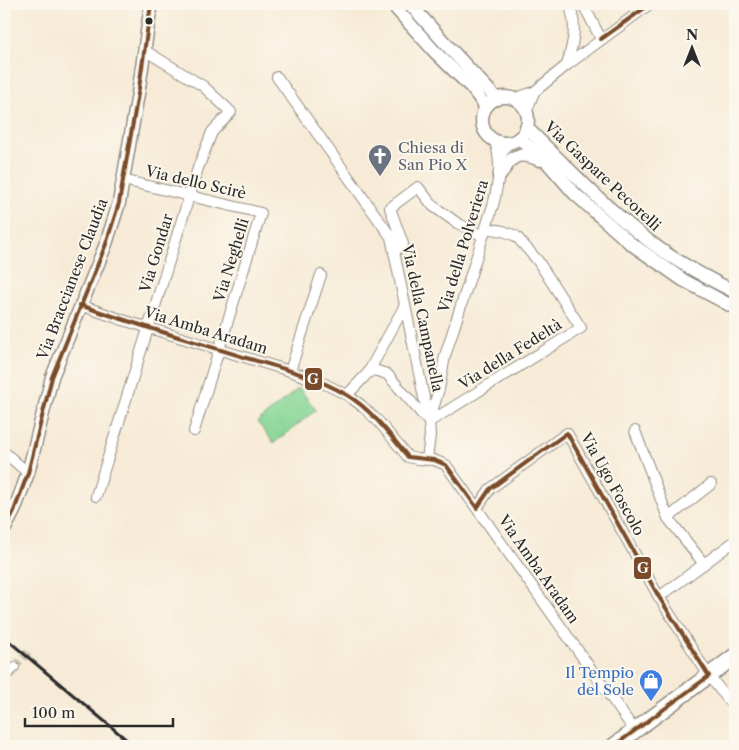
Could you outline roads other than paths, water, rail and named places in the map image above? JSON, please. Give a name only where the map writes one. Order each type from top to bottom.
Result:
[{"type":"main road","points":[[614,746],[735,656]]},
{"type":"street","name":"Via Braccianese Claudia","points":[[4,530],[14,511],[28,473],[52,377],[106,244],[119,203],[151,4]]},
{"type":"street","points":[[392,4],[435,52],[472,88],[486,107]]},
{"type":"street","points":[[410,4],[497,99]]},
{"type":"street","points":[[567,65],[575,34],[575,24],[570,4]]},
{"type":"street","points":[[583,4],[601,40]]},
{"type":"street","points":[[518,136],[495,141],[489,137],[483,126],[483,113],[486,107],[497,99],[513,99],[534,92],[592,46],[650,4]]},
{"type":"street","points":[[575,34],[581,27],[593,26]]},
{"type":"street","points":[[575,34],[582,42],[592,46]]},
{"type":"street","name":"Via Gondar","points":[[96,496],[190,196],[212,132],[230,112],[203,86],[144,50]]},
{"type":"street","name":"Via della Campanella","points":[[277,77],[391,237],[429,422]]},
{"type":"street","points":[[526,112],[534,92]]},
{"type":"street","points":[[513,99],[520,103],[526,112]]},
{"type":"street","name":"Via Gaspare Pecorelli","points":[[518,136],[526,112]]},
{"type":"street","name":"Via Gaspare Pecorelli","points":[[518,136],[547,162],[576,194],[630,243],[683,280],[735,308]]},
{"type":"street","name":"Via Gaspare Pecorelli","points":[[518,136],[653,244],[710,280],[735,292]]},
{"type":"street","name":"Via della Polveriera","points":[[500,157],[518,136]]},
{"type":"street","name":"Via della Polveriera","points":[[427,460],[430,435],[429,422],[439,389],[445,356],[485,232],[500,177],[500,157],[495,141]]},
{"type":"street","points":[[500,177],[510,161],[515,157],[530,155],[547,162]]},
{"type":"street","name":"Via dello Scirè","points":[[123,180],[261,213]]},
{"type":"street","points":[[394,252],[403,244],[390,208],[418,187],[433,206],[456,223],[485,232]]},
{"type":"street","name":"Via Neghelli","points":[[194,431],[261,213]]},
{"type":"street","name":"Via della Fedeltà","points":[[429,422],[581,328],[538,261],[516,236],[502,231],[485,232]]},
{"type":"street","points":[[290,371],[321,275]]},
{"type":"street","name":"Via Amba Aradam","points":[[80,305],[321,382],[361,404],[379,422],[408,457],[434,460],[446,465],[635,731]]},
{"type":"street","points":[[346,395],[368,373],[405,305]]},
{"type":"street","points":[[368,373],[374,370],[387,374],[429,422]]},
{"type":"street","points":[[634,431],[668,518],[704,564]]},
{"type":"street","name":"Via Ugo Foscolo","points":[[477,508],[490,489],[567,433],[659,597],[709,676],[735,708]]},
{"type":"street","points":[[4,452],[28,473]]},
{"type":"street","points":[[668,518],[711,484]]},
{"type":"street","points":[[659,597],[735,541]]},
{"type":"street","points":[[4,669],[10,673],[15,667]]},
{"type":"tunnel","points":[[15,667],[31,649]]},
{"type":"railway","points":[[4,637],[134,746]]},
{"type":"place","name":"Chiesa di San Pio X","points":[[380,177]]},
{"type":"place","name":"Il Tempio del Sole","points":[[651,702]]}]
